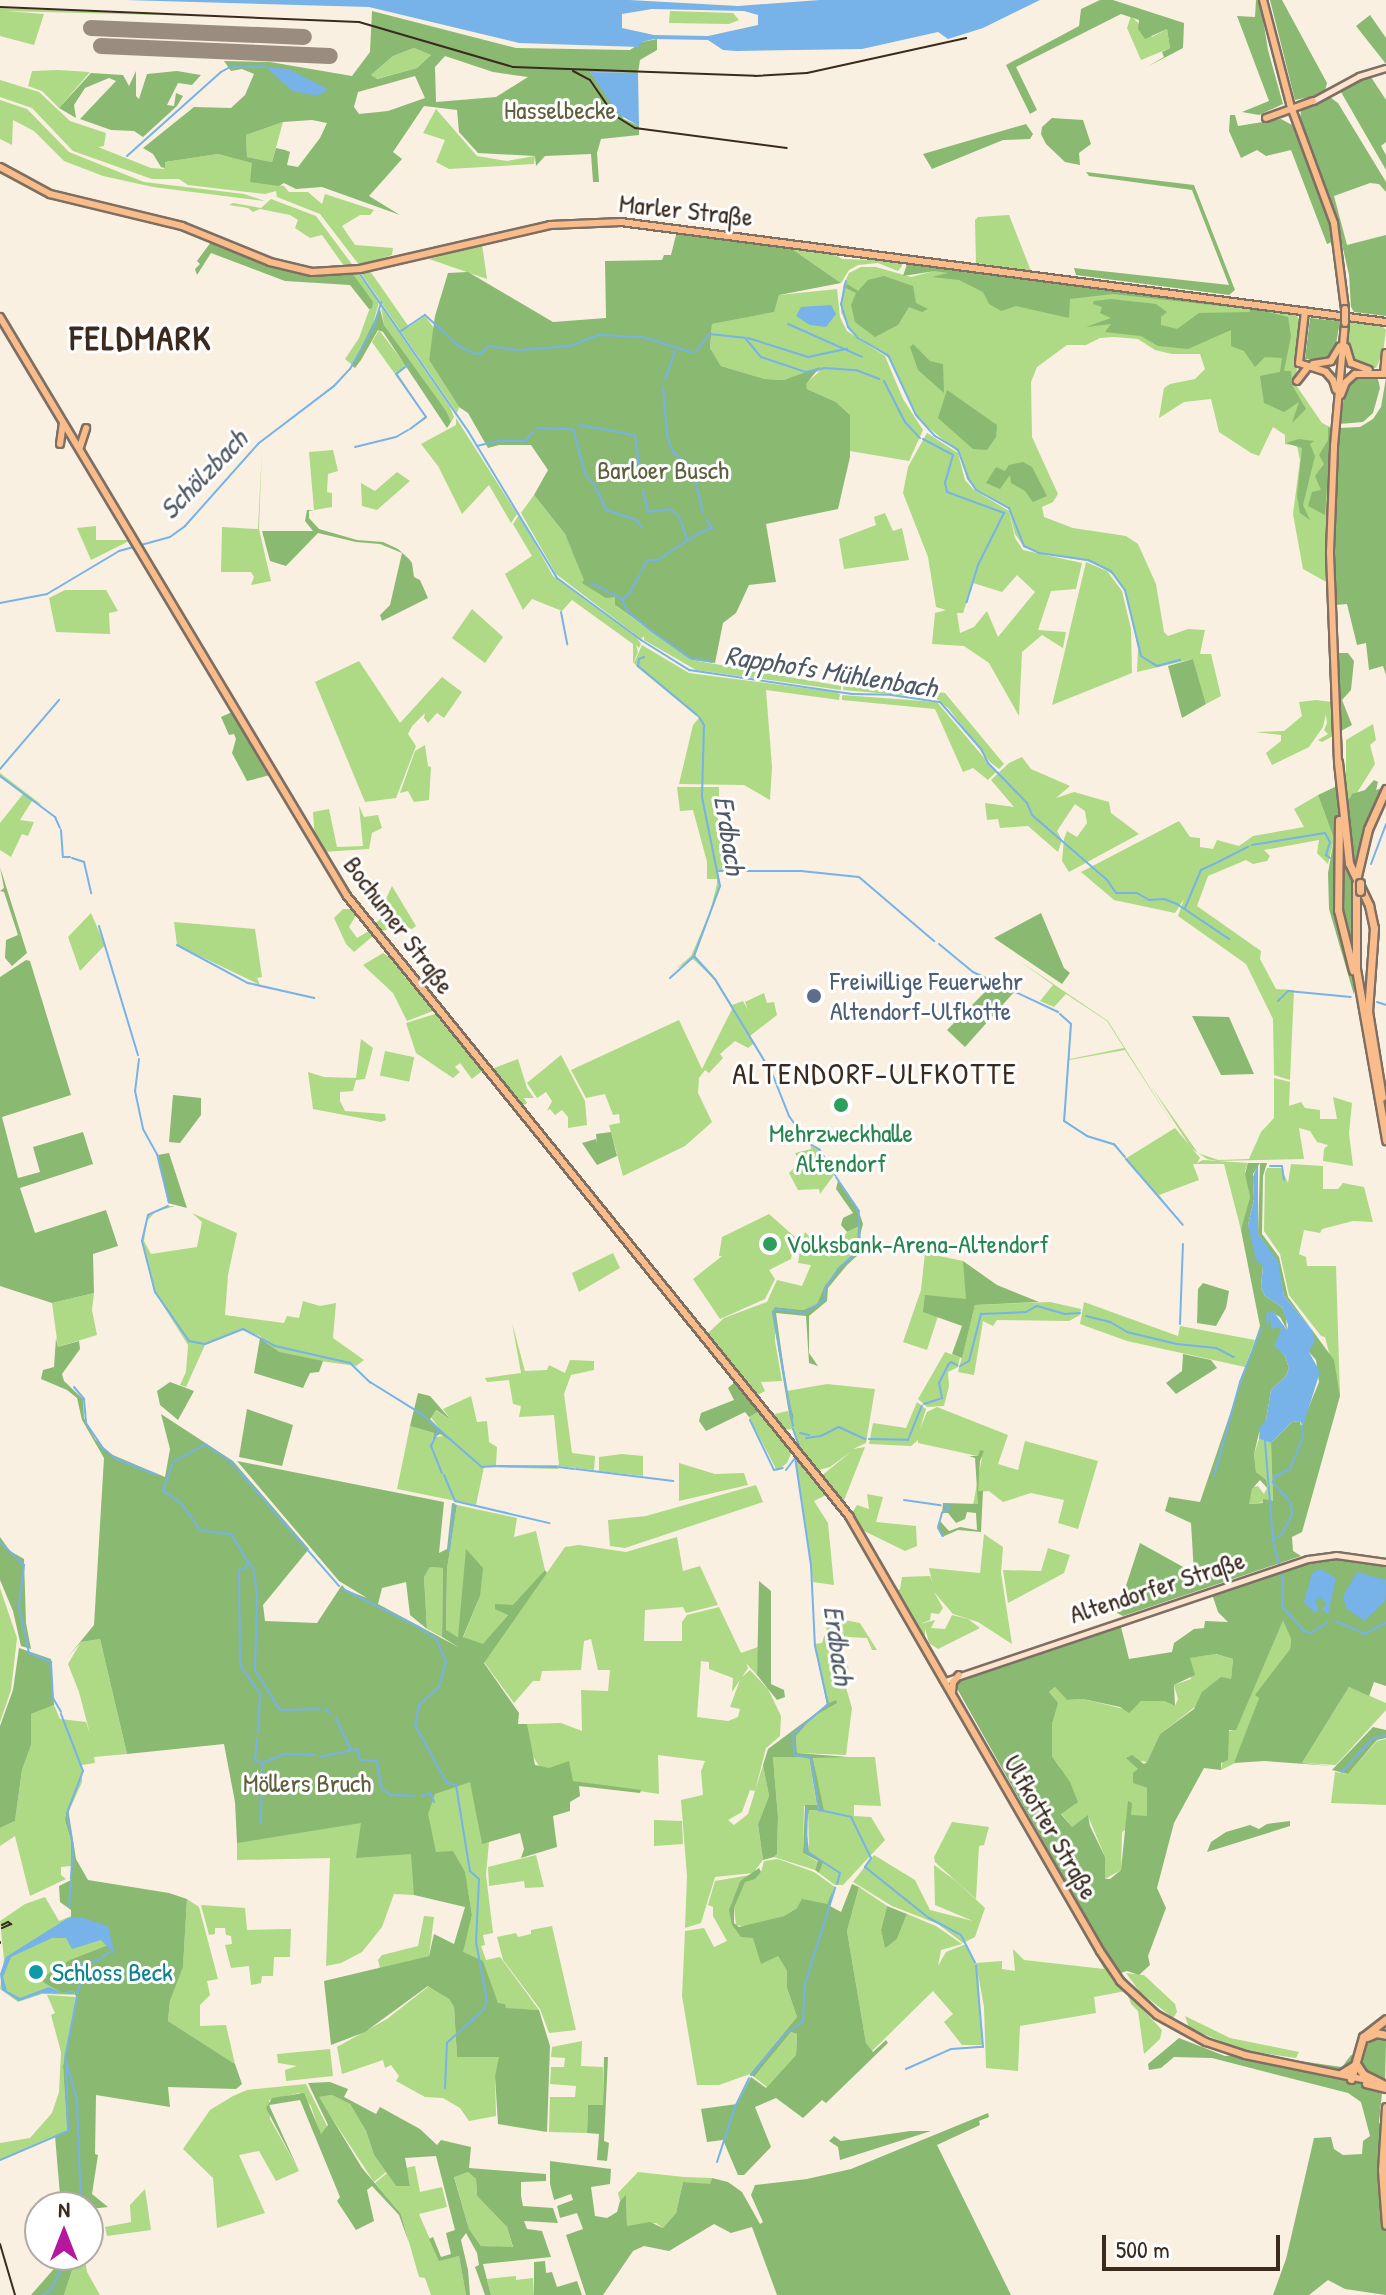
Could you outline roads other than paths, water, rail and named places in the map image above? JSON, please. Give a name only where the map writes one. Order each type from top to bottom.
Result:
[{"type":"highway","points":[[1338,762],[1338,910],[1360,1000],[1386,1140]]},
{"type":"highway","points":[[1338,762],[1349,863],[1373,917],[1368,1012]]},
{"type":"highway","points":[[1360,1000],[1354,938],[1358,884],[1368,829],[1386,789]]},
{"type":"highway","points":[[1386,798],[1368,843],[1358,884],[1359,947],[1386,1119]]},
{"type":"highway","points":[[1352,2077],[1364,2035],[1386,2019]]},
{"type":"highway","points":[[1342,2073],[1356,2064],[1366,2037],[1376,2033],[1386,2035]]},
{"type":"highway","points":[[1356,2064],[1363,2074],[1384,2087]]},
{"type":"highway","points":[[1386,2107],[1382,2170],[1386,2225]]},
{"type":"main road","points":[[1263,0],[1287,94],[1286,110],[1297,124],[1334,223],[1345,309],[1335,430],[1330,564],[1338,762]]},
{"type":"main road","points":[[1286,110],[1386,68]]},
{"type":"main road","points":[[1287,94],[1293,102],[1302,105]]},
{"type":"main road","points":[[1297,124],[1302,105]]},
{"type":"main road","points":[[1286,110],[1297,124]]},
{"type":"main road","name":"Marler Straße","points":[[0,167],[50,194],[182,226],[270,262],[312,272],[370,267],[536,227],[621,222],[1386,322]]},
{"type":"main road","points":[[1287,309],[1298,313],[1303,325]]},
{"type":"main road","points":[[1299,363],[1305,311]]},
{"type":"main road","name":"Bochumer Straße","points":[[0,317],[364,920],[841,1506]]},
{"type":"main road","points":[[1375,320],[1386,329]]},
{"type":"main road","points":[[1299,363],[1320,365],[1331,361],[1338,353],[1345,327]]},
{"type":"main road","points":[[1345,327],[1351,363],[1384,374]]},
{"type":"main road","points":[[1384,374],[1386,353]]},
{"type":"main road","points":[[1374,370],[1385,360]]},
{"type":"main road","points":[[1299,363],[1321,370],[1333,380],[1336,417]]},
{"type":"main road","points":[[1297,381],[1309,368]]},
{"type":"main road","points":[[1336,417],[1350,378],[1363,373],[1384,374]]},
{"type":"main road","points":[[60,444],[63,423]]},
{"type":"main road","points":[[80,451],[86,428]]},
{"type":"main road","name":"Ulfkotter Straße","points":[[841,1506],[1100,1951],[1132,1993],[1171,2024],[1206,2042],[1245,2055],[1352,2077]]},
{"type":"main road","name":"Altendorfer Straße","points":[[945,1681],[1278,1568],[1331,1556],[1386,1562]]},
{"type":"main road","points":[[952,1692],[953,1682],[959,1675]]},
{"type":"main road","name":"Ulfkotter Straße","points":[[1311,2068],[1342,2073],[1384,2087]]},
{"type":"water","points":[[125,0],[629,0],[738,6],[820,0],[1040,0],[983,28],[948,39],[938,32],[862,49],[736,51],[723,50],[708,40],[654,39],[642,42],[639,47],[519,43],[369,7]],"holes":[[[652,9],[744,11],[758,15],[758,25],[708,36],[654,35],[622,28],[622,14]]]},
{"type":"water","points":[[266,67],[288,69],[328,89],[318,96],[292,91]]},
{"type":"water","points":[[590,72],[638,73],[639,126],[618,114]]},
{"type":"water","points":[[831,305],[836,314],[826,327],[810,325],[796,316],[801,307]]},
{"type":"water","points":[[1258,1163],[1258,1234],[1278,1261],[1284,1296],[1312,1330],[1315,1340],[1309,1352],[1320,1372],[1303,1426],[1300,1421],[1292,1422],[1271,1443],[1259,1439],[1260,1427],[1266,1420],[1271,1390],[1286,1376],[1289,1368],[1285,1356],[1274,1346],[1282,1327],[1271,1329],[1270,1312],[1267,1330],[1266,1315],[1270,1311],[1273,1311],[1287,1330],[1288,1325],[1282,1307],[1265,1296],[1261,1287],[1263,1266],[1256,1260],[1248,1225],[1254,1199],[1253,1177]]},
{"type":"water","points":[[1321,1569],[1336,1578],[1328,1615],[1322,1609],[1326,1605],[1321,1597],[1315,1602],[1319,1609],[1315,1613],[1304,1602],[1312,1573]]},
{"type":"water","points":[[1357,1572],[1386,1580],[1385,1601],[1364,1621],[1346,1608],[1343,1596]]},
{"type":"water","points":[[80,1917],[108,1926],[115,1955],[101,1940],[72,1949],[66,1938],[52,1938],[11,1957],[3,1977],[7,1991],[20,1998],[49,1987],[62,1993],[74,1991],[74,1994],[42,1993],[19,2001],[2,1990],[0,1974],[6,1957],[68,1918]]},
{"type":"waterway","points":[[127,156],[221,72],[230,67],[266,67]]},
{"type":"waterway","name":"Rapphofs Mühlenbach","points":[[360,274],[468,431],[557,578],[641,640],[689,670],[852,694],[891,695],[940,702],[981,749],[988,763],[1027,803],[1032,815],[1107,880],[1116,893],[1137,893],[1149,900],[1164,899],[1177,904],[1229,939]]},
{"type":"waterway","points":[[846,281],[841,304],[848,327],[858,338],[888,355],[916,415],[935,436],[958,450],[976,490],[1009,508],[1024,546],[1039,553],[1088,560],[1111,571],[1125,590],[1141,656],[1157,666],[1180,660]]},
{"type":"waterway","name":"Schölzbach","points":[[0,603],[47,594],[119,551],[170,537],[185,526],[259,443],[334,386],[350,369],[373,329],[381,302]]},
{"type":"waterway","points":[[401,331],[425,315],[460,347],[473,353],[480,354],[489,346],[518,350]]},
{"type":"waterway","points":[[788,324],[862,357]]},
{"type":"waterway","points":[[696,352],[709,334],[745,338],[761,357],[806,372],[825,368],[856,370],[879,379]]},
{"type":"waterway","points":[[521,350],[570,346],[598,335],[643,337],[693,353]]},
{"type":"waterway","points":[[748,338],[808,357],[847,349]]},
{"type":"waterway","points":[[665,380],[675,351]]},
{"type":"waterway","points":[[405,367],[396,374],[426,417],[410,429]]},
{"type":"waterway","points":[[884,381],[905,422],[920,438]]},
{"type":"waterway","points":[[663,387],[667,435],[673,452],[692,468],[703,513]]},
{"type":"waterway","points":[[579,425],[635,435],[641,480]]},
{"type":"waterway","points":[[537,428],[573,429],[586,476],[594,484],[606,510],[637,520],[642,528]]},
{"type":"waterway","points":[[355,447],[396,437],[408,430]]},
{"type":"waterway","points":[[477,446],[497,441],[525,441],[534,431]]},
{"type":"waterway","points":[[923,439],[953,455],[945,483],[947,492],[1004,513],[978,565],[967,602]]},
{"type":"waterway","points":[[643,490],[648,512],[671,509],[680,518],[687,540]]},
{"type":"waterway","points":[[641,571],[648,560],[658,560],[712,528],[706,519]]},
{"type":"waterway","points":[[591,583],[622,599],[629,594],[640,574]]},
{"type":"waterway","points":[[622,599],[627,611],[690,658],[712,662]]},
{"type":"waterway","points":[[561,612],[567,644]]},
{"type":"waterway","name":"Erdbach","points":[[644,657],[639,659],[638,666],[697,715]]},
{"type":"waterway","points":[[0,769],[59,700]]},
{"type":"waterway","name":"Erdbach","points":[[699,717],[704,725],[702,797],[720,886],[694,956],[715,979],[768,1067]]},
{"type":"waterway","points":[[0,776],[55,817],[60,828]]},
{"type":"waterway","points":[[1371,864],[1386,824]]},
{"type":"waterway","points":[[61,830],[63,857],[70,857]]},
{"type":"waterway","points":[[1252,845],[1325,833],[1330,842],[1326,855],[1330,858]]},
{"type":"waterway","points":[[1218,862],[1248,847]]},
{"type":"waterway","points":[[72,858],[84,862],[91,893]]},
{"type":"waterway","points":[[1185,908],[1201,870],[1216,863]]},
{"type":"waterway","points":[[719,871],[801,871],[859,877],[934,941]]},
{"type":"waterway","points":[[99,926],[138,1055]]},
{"type":"waterway","points":[[939,944],[973,972],[1058,1012]]},
{"type":"waterway","points":[[177,945],[248,983],[314,998]]},
{"type":"waterway","name":"Erdbach","points":[[670,978],[693,957]]},
{"type":"waterway","points":[[1278,1001],[1288,991],[1351,997]]},
{"type":"waterway","points":[[1377,1002],[1386,1005]]},
{"type":"waterway","points":[[1060,1014],[1071,1024],[1064,1121],[1087,1136],[1114,1144],[1125,1157]]},
{"type":"waterway","points":[[139,1059],[135,1091],[143,1129],[157,1154],[169,1203]]},
{"type":"waterway","name":"Erdbach","points":[[772,1073],[789,1116],[808,1143],[819,1149],[835,1175]]},
{"type":"waterway","points":[[1126,1159],[1183,1225]]},
{"type":"waterway","points":[[1270,1166],[1282,1166],[1284,1180]]},
{"type":"waterway","name":"Erdbach","points":[[793,1426],[773,1312],[776,1309],[804,1313],[820,1303],[825,1299],[824,1290],[838,1269],[860,1249],[859,1211],[836,1177]]},
{"type":"waterway","points":[[168,1206],[148,1215],[142,1241],[155,1292],[189,1341],[205,1344],[243,1329],[275,1346],[350,1363],[370,1382],[420,1413],[482,1467],[496,1466]]},
{"type":"waterway","points":[[1180,1324],[1183,1244]]},
{"type":"waterway","points":[[960,1366],[969,1361],[981,1314],[1026,1312],[1037,1306],[1065,1314],[1080,1313]]},
{"type":"waterway","points":[[1086,1316],[1110,1322],[1127,1332],[1177,1344],[1216,1348],[1234,1357]]},
{"type":"waterway","points":[[1214,1476],[1240,1382],[1261,1329]]},
{"type":"waterway","points":[[924,1404],[942,1398],[939,1383],[948,1365],[951,1362],[957,1365]]},
{"type":"waterway","points":[[74,1387],[84,1399],[86,1423],[103,1448],[116,1459],[157,1475]]},
{"type":"waterway","points":[[869,1439],[908,1440],[922,1406]]},
{"type":"waterway","points":[[750,1420],[774,1470],[783,1468]]},
{"type":"waterway","points":[[1274,1539],[1281,1535],[1292,1515],[1291,1503],[1273,1482],[1275,1476],[1290,1469],[1303,1436],[1302,1426]]},
{"type":"waterway","points":[[806,1438],[821,1436],[839,1427],[865,1439]]},
{"type":"waterway","name":"Erdbach","points":[[793,1429],[801,1451]]},
{"type":"waterway","points":[[438,1431],[431,1446],[442,1473]]},
{"type":"waterway","points":[[800,1433],[809,1435]]},
{"type":"waterway","name":"Rapphofs Mühlenbach","points":[[1265,1441],[1273,1540],[1283,1582],[1282,1606],[1304,1631],[1311,1633],[1327,1623]]},
{"type":"waterway","points":[[258,1733],[260,1694],[241,1667],[240,1659],[239,1570],[245,1569],[248,1562],[231,1534],[200,1530],[181,1503],[163,1491],[173,1462],[205,1444],[230,1461],[339,1586]]},
{"type":"waterway","points":[[802,1452],[816,1470]]},
{"type":"waterway","name":"Erdbach","points":[[795,1457],[811,1565],[815,1646],[828,1704],[793,1734],[794,1755],[811,1758],[819,1810],[851,1817],[871,1858],[865,1867],[929,1918],[961,1935],[975,1963]]},
{"type":"waterway","points":[[786,1470],[795,1458]]},
{"type":"waterway","points":[[796,1458],[822,1489]]},
{"type":"waterway","points":[[498,1466],[557,1467]]},
{"type":"waterway","points":[[559,1467],[574,1469]]},
{"type":"waterway","points":[[576,1469],[673,1481]]},
{"type":"waterway","points":[[444,1475],[455,1501],[549,1523]]},
{"type":"waterway","points":[[822,1477],[842,1502]]},
{"type":"waterway","points":[[904,1500],[941,1505]]},
{"type":"waterway","points":[[452,1520],[454,1504]]},
{"type":"waterway","points":[[943,1536],[938,1527],[942,1513],[950,1507],[944,1505]]},
{"type":"waterway","points":[[449,1551],[452,1522]]},
{"type":"waterway","points":[[0,1542],[24,1565],[19,1606],[29,1653],[51,1662],[53,1698],[61,1712]]},
{"type":"waterway","points":[[249,1563],[254,1570],[257,1598],[255,1670],[280,1710],[320,1709]]},
{"type":"waterway","points":[[343,1589],[419,1627],[437,1640],[446,1662],[439,1687],[419,1705],[415,1725],[447,1783],[456,1785],[470,1871],[479,1879],[476,1942],[487,2001],[483,2010],[447,2043],[445,2088]]},
{"type":"waterway","name":"Rapphofs Mühlenbach","points":[[1335,1621],[1365,1634],[1386,1623]]},
{"type":"waterway","points":[[325,1708],[331,1714]]},
{"type":"waterway","points":[[61,1714],[83,1771],[67,1813],[73,1848],[71,1879]]},
{"type":"waterway","points":[[336,1718],[351,1750]]},
{"type":"waterway","points":[[1342,1772],[1372,1739],[1386,1735]]},
{"type":"waterway","points":[[257,1738],[255,1760],[262,1763],[261,1823]]},
{"type":"waterway","points":[[320,1757],[357,1749],[360,1760],[377,1761],[382,1789],[391,1795],[414,1796]]},
{"type":"waterway","points":[[263,1763],[284,1754],[315,1755]]},
{"type":"waterway","points":[[422,1796],[430,1793],[434,1802]]},
{"type":"waterway","name":"Erdbach","points":[[807,1809],[806,1851],[840,1873],[837,1884]]},
{"type":"waterway","points":[[69,1907],[71,1882]]},
{"type":"waterway","name":"Erdbach","points":[[751,2075],[785,2034],[803,2022],[805,1984],[835,1888]]},
{"type":"waterway","points":[[77,1994],[82,1979],[81,1965],[110,1952]]},
{"type":"waterway","points":[[906,2069],[951,2049],[983,2047],[976,1965]]},
{"type":"waterway","points":[[77,1997],[65,2058],[77,2099],[80,2191]]},
{"type":"waterway","points":[[56,2136],[68,2131],[66,2061]]},
{"type":"waterway","name":"Erdbach","points":[[717,2162],[735,2107],[749,2078]]},
{"type":"waterway","points":[[0,2160],[54,2137]]},
{"type":"waterway","points":[[43,2295],[50,2291],[61,2271]]},
{"type":"railway","points":[[0,7],[359,22],[513,67],[755,76],[807,73],[966,38]]},
{"type":"railway","points":[[573,71],[590,80],[614,115],[635,128],[787,148]]},
{"type":"railway","points":[[2,1925],[11,1924],[2,1928]]},
{"type":"railway","points":[[0,2244],[15,2295]]},
{"type":"place","name":"Freiwillige Feuerwehr Altendorf-Ulfkotte","points":[[814,996]]},
{"type":"place","name":"Mehrzweckhalle Altendorf","points":[[841,1105]]},
{"type":"place","name":"Volksbank-Arena-Altendorf","points":[[770,1244]]},
{"type":"place","name":"Schloss Beck","points":[[36,1972]]},
{"type":"district","name":"FELDMARK","points":[[141,339]]},
{"type":"district","name":"ALTENDORF-ULFKOTTE","points":[[875,1073]]},
{"type":"park label","name":"Hasselbecke","points":[[560,110]]},
{"type":"park label","name":"Barloer Busch","points":[[663,470]]},
{"type":"park label","name":"Möllers Bruch","points":[[307,1783]]}]
